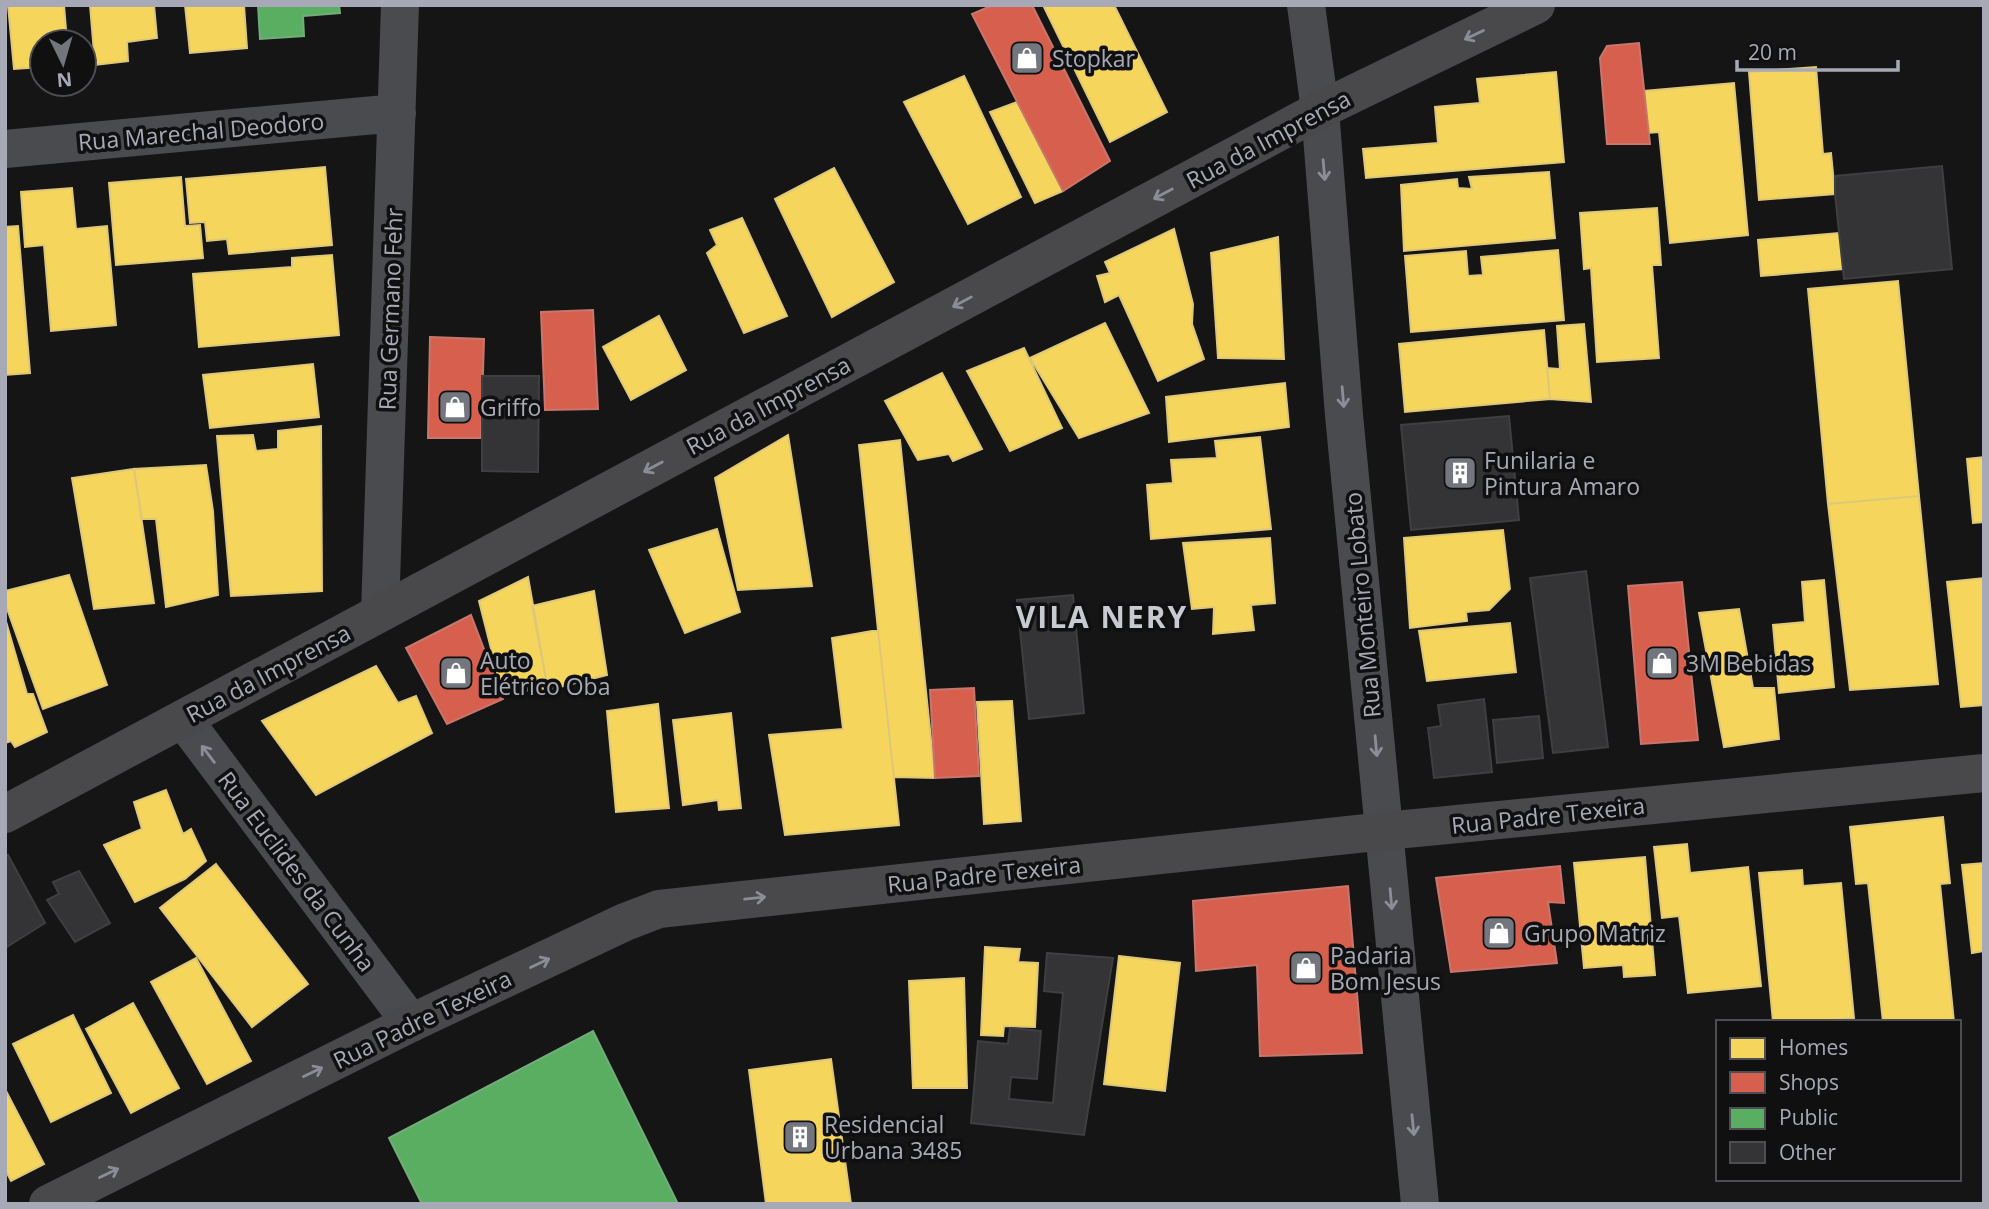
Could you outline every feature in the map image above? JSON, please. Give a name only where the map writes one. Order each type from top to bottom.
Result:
[{"type":"main road","name":"Rua da Imprensa","points":[[5,814],[1320,110],[1535,5]]},
{"type":"main road","name":"Rua Padre Texeira","points":[[48,1204],[411,1023],[659,909],[1385,831],[1984,773]]},
{"type":"street","name":"Rua Germano Fehr","points":[[380,613],[400,5]]},
{"type":"street","name":"Rua Monteiro Lobato","points":[[1306,5],[1320,110],[1345,429],[1420,1204]]},
{"type":"street","name":"Rua Marechal Deodoro","points":[[5,149],[397,113]]},
{"type":"street","name":"Rua Euclides da Cunha","points":[[183,719],[411,1023]]},
{"type":"building: Homes","points":[[8,5],[64,5],[66,28],[28,28],[28,68],[14,69]]},
{"type":"building: Homes","points":[[90,5],[154,5],[157,38],[127,42],[128,61],[98,65],[98,28],[92,28]]},
{"type":"building: Homes","points":[[185,5],[244,5],[247,48],[190,53]]},
{"type":"building: Homes","points":[[1043,5],[1114,5],[1167,112],[1110,142]]},
{"type":"building: Homes","points":[[1816,67],[1823,154],[1831,153],[1835,194],[1759,200],[1749,72]]},
{"type":"building: Homes","points":[[1556,72],[1564,162],[1366,178],[1363,149],[1438,143],[1435,107],[1480,103],[1477,79]]},
{"type":"building: Homes","points":[[964,76],[1021,197],[968,224],[904,102]]},
{"type":"building: Homes","points":[[1734,83],[1748,235],[1670,243],[1659,132],[1648,133],[1644,91]]},
{"type":"building: Homes","points":[[1017,102],[1063,191],[1035,203],[990,112]]},
{"type":"building: Homes","points":[[325,167],[332,245],[229,254],[227,239],[207,241],[205,222],[190,223],[186,179]]},
{"type":"building: Homes","points":[[834,168],[894,282],[832,317],[775,199]]},
{"type":"building: Homes","points":[[1549,172],[1555,238],[1404,251],[1401,185],[1457,179],[1458,188],[1472,189],[1469,177]]},
{"type":"building: Homes","points":[[181,177],[185,226],[200,225],[203,258],[116,265],[109,183]]},
{"type":"building: Homes","points":[[72,188],[76,229],[107,226],[116,325],[51,331],[44,245],[25,247],[21,192]]},
{"type":"building: Homes","points":[[1657,208],[1661,265],[1652,265],[1659,358],[1597,362],[1591,268],[1584,269],[1580,213]]},
{"type":"building: Homes","points":[[742,218],[787,316],[744,333],[707,253],[717,245],[710,230]]},
{"type":"building: Homes","points":[[18,226],[30,373],[5,375],[5,227]]},
{"type":"building: Homes","points":[[1174,229],[1193,304],[1192,324],[1204,359],[1158,381],[1119,295],[1105,302],[1097,276],[1110,273],[1105,262]]},
{"type":"building: Homes","points":[[1839,233],[1843,269],[1761,276],[1758,240]]},
{"type":"building: Homes","points":[[1278,237],[1284,359],[1218,358],[1211,253]]},
{"type":"building: Homes","points":[[1558,250],[1564,320],[1411,332],[1405,256],[1466,251],[1468,276],[1483,275],[1481,257]]},
{"type":"building: Homes","points":[[332,255],[339,335],[199,347],[193,274],[292,267],[292,258]]},
{"type":"building: Homes","points":[[1898,281],[1919,496],[1828,504],[1808,289]]},
{"type":"building: Homes","points":[[659,316],[686,370],[631,400],[603,347]]},
{"type":"building: Homes","points":[[1105,323],[1149,413],[1079,438],[1030,358]]},
{"type":"building: Homes","points":[[1584,324],[1591,402],[1550,399],[1547,368],[1560,369],[1557,326]]},
{"type":"building: Homes","points":[[1544,330],[1550,399],[1405,412],[1399,344]]},
{"type":"building: Homes","points":[[1024,348],[1062,428],[1010,451],[967,371]]},
{"type":"building: Homes","points":[[313,364],[319,417],[210,428],[203,375]]},
{"type":"building: Homes","points":[[942,373],[982,449],[953,461],[949,454],[918,460],[885,401]]},
{"type":"building: Homes","points":[[1285,383],[1289,427],[1169,442],[1166,397]]},
{"type":"building: Homes","points":[[321,426],[322,591],[231,596],[217,436],[253,435],[256,451],[278,449],[278,431]]},
{"type":"building: Homes","points":[[788,435],[812,586],[738,590],[715,478]]},
{"type":"building: Homes","points":[[1260,437],[1271,529],[1151,539],[1147,485],[1173,483],[1171,460],[1217,458],[1215,441]]},
{"type":"building: Homes","points":[[900,440],[935,778],[894,777],[878,630],[859,445]]},
{"type":"building: Homes","points":[[1984,457],[1984,522],[1973,523],[1967,459]]},
{"type":"building: Homes","points":[[206,465],[213,511],[218,595],[166,607],[156,519],[142,519],[134,469]]},
{"type":"building: Homes","points":[[134,469],[154,603],[94,609],[72,478]]},
{"type":"building: Homes","points":[[1919,496],[1938,684],[1850,690],[1828,504]]},
{"type":"building: Homes","points":[[717,529],[740,612],[685,633],[649,550]]},
{"type":"building: Homes","points":[[1503,530],[1510,589],[1489,610],[1466,612],[1467,621],[1410,628],[1404,538]]},
{"type":"building: Homes","points":[[1270,538],[1275,603],[1251,605],[1254,630],[1213,634],[1214,607],[1192,609],[1183,543]]},
{"type":"building: Homes","points":[[69,575],[107,685],[43,709],[5,603],[5,591]]},
{"type":"building: Homes","points":[[528,577],[548,690],[502,692],[479,601]]},
{"type":"building: Homes","points":[[1984,578],[1984,705],[1961,707],[1947,582]]},
{"type":"building: Homes","points":[[1824,580],[1834,687],[1779,693],[1773,625],[1805,622],[1802,582]]},
{"type":"building: Homes","points":[[594,591],[607,675],[548,690],[532,606]]},
{"type":"building: Homes","points":[[1739,609],[1753,688],[1774,688],[1779,739],[1724,747],[1699,613]]},
{"type":"building: Homes","points":[[5,618],[27,694],[33,694],[47,732],[15,747],[11,741],[5,743]]},
{"type":"building: Homes","points":[[1510,623],[1516,672],[1427,681],[1419,631]]},
{"type":"building: Homes","points":[[878,630],[899,825],[785,835],[769,735],[843,729],[832,638]]},
{"type":"building: Homes","points":[[376,666],[398,703],[416,696],[432,733],[316,795],[262,721]]},
{"type":"building: Homes","points":[[1012,701],[1021,821],[984,824],[977,702]]},
{"type":"building: Homes","points":[[658,704],[669,808],[616,812],[607,711]]},
{"type":"building: Homes","points":[[731,713],[741,808],[719,810],[718,800],[683,805],[673,720]]},
{"type":"building: Homes","points":[[166,790],[183,834],[191,829],[206,861],[185,879],[135,902],[104,845],[142,829],[134,802]]},
{"type":"building: Homes","points":[[1943,817],[1950,883],[1940,884],[1954,1020],[1883,1020],[1868,883],[1856,884],[1850,827]]},
{"type":"building: Homes","points":[[1687,844],[1690,873],[1748,867],[1761,986],[1688,993],[1679,916],[1662,918],[1654,847]]},
{"type":"building: Homes","points":[[1645,857],[1655,975],[1624,977],[1623,965],[1584,968],[1574,863]]},
{"type":"building: Homes","points":[[1984,863],[1984,951],[1972,953],[1962,865]]},
{"type":"building: Homes","points":[[216,864],[308,984],[252,1027],[160,908]]},
{"type":"building: Homes","points":[[1802,870],[1803,886],[1841,883],[1854,1018],[1773,1020],[1759,873]]},
{"type":"building: Homes","points":[[985,947],[1020,949],[1018,962],[1038,963],[1035,1027],[1004,1026],[1003,1036],[981,1035]]},
{"type":"building: Homes","points":[[1119,956],[1180,963],[1165,1091],[1104,1084]]},
{"type":"building: Homes","points":[[196,958],[251,1061],[207,1084],[151,982]]},
{"type":"building: Homes","points":[[964,978],[967,1088],[913,1088],[909,981]]},
{"type":"building: Homes","points":[[133,1003],[179,1088],[131,1113],[86,1029]]},
{"type":"building: Homes","points":[[73,1015],[111,1093],[51,1122],[13,1044]]},
{"type":"building: Homes","name":"Residencial Urbana 3485","points":[[831,1059],[851,1204],[766,1204],[749,1070]]},
{"type":"building: Homes","points":[[5,1089],[44,1164],[11,1181],[5,1169]]},
{"type":"building: Shops","name":"Stopkar","points":[[993,5],[1032,5],[1110,161],[1063,191],[972,14]]},
{"type":"building: Shops","points":[[1639,43],[1650,144],[1607,144],[1600,58],[1607,46]]},
{"type":"building: Shops","points":[[593,310],[598,409],[545,410],[541,312]]},
{"type":"building: Shops","name":"Griffo","points":[[430,337],[484,339],[481,438],[428,438]]},
{"type":"building: Shops","name":"3M Bebidas","points":[[1682,582],[1698,740],[1641,744],[1628,586]]},
{"type":"building: Shops","name":"Auto Elétrico Oba","points":[[471,615],[503,699],[447,724],[406,648]]},
{"type":"building: Shops","points":[[974,688],[979,776],[935,778],[930,690]]},
{"type":"building: Shops","name":"Grupo Matriz","points":[[1560,866],[1564,903],[1548,902],[1557,963],[1451,972],[1436,878]]},
{"type":"building: Shops","name":"Padaria Bom Jesus","points":[[1348,886],[1362,1053],[1260,1056],[1257,965],[1196,971],[1193,901]]},
{"type":"building: Public","points":[[258,5],[339,5],[340,13],[303,16],[304,36],[260,39]]},
{"type":"building: Public","points":[[593,1031],[678,1204],[422,1204],[389,1138]]},
{"type":"building: Other","points":[[1942,166],[1952,269],[1844,279],[1835,176]]},
{"type":"building: Other","points":[[482,376],[539,376],[538,472],[482,471]]},
{"type":"building: Other","name":"Funilaria e Pintura Amaro","points":[[1509,416],[1519,520],[1411,530],[1401,425]]},
{"type":"building: Other","points":[[1586,571],[1608,747],[1553,753],[1530,578]]},
{"type":"building: Other","points":[[1073,595],[1084,713],[1029,719],[1017,600]]},
{"type":"building: Other","points":[[1484,699],[1492,772],[1434,778],[1428,728],[1441,726],[1438,705]]},
{"type":"building: Other","points":[[1539,716],[1543,758],[1497,763],[1493,720]]},
{"type":"building: Other","points":[[8,855],[45,923],[5,948],[5,856]]},
{"type":"building: Other","points":[[79,871],[110,923],[75,942],[47,900],[59,894],[53,882]]},
{"type":"building: Other","points":[[1047,953],[1113,958],[1084,1135],[971,1123],[978,1041],[1008,1044],[1010,1028],[1041,1031],[1037,1079],[1011,1077],[1009,1099],[1053,1103],[1063,993],[1044,991]]},
{"type":"place","name":"Stopkar","points":[[1027,58]]},
{"type":"place","name":"Griffo","points":[[455,407]]},
{"type":"place","name":"Funilaria e Pintura Amaro","points":[[1460,473]]},
{"type":"place","name":"3M Bebidas","points":[[1662,663]]},
{"type":"place","name":"Auto Elétrico Oba","points":[[456,673]]},
{"type":"place","name":"Grupo Matriz","points":[[1499,933]]},
{"type":"place","name":"Padaria Bom Jesus","points":[[1306,968]]},
{"type":"place","name":"Residencial Urbana 3485","points":[[800,1137]]},
{"type":"district","name":"VILA NERY","points":[[1102,616]]}]
